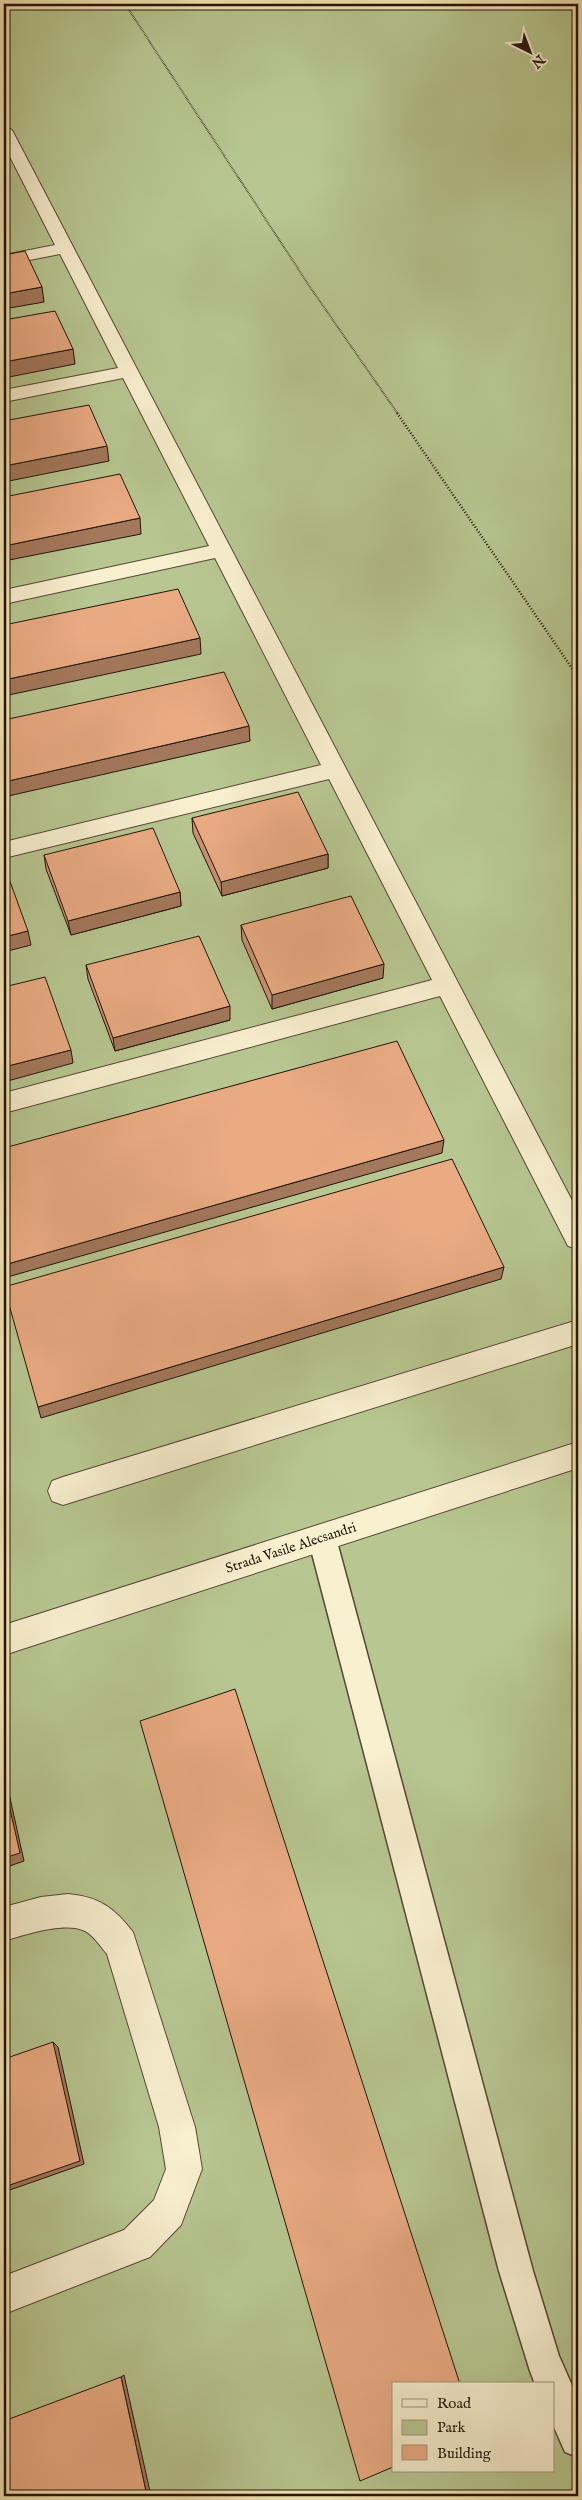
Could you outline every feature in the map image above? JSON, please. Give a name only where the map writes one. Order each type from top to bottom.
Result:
[{"type":"street","points":[[4,130],[578,1238]]},
{"type":"street","points":[[4,260],[65,248]]},
{"type":"street","points":[[4,396],[129,371]]},
{"type":"street","points":[[4,597],[222,550]]},
{"type":"street","points":[[4,850],[336,769]]},
{"type":"street","points":[[4,1103],[447,985]]},
{"type":"street","points":[[64,1491],[578,1332]]},
{"type":"street","name":"Strada Vasile Alecsandri","points":[[4,1640],[578,1455]]},
{"type":"street","points":[[4,1924],[34,1913],[76,1911],[102,1922],[121,1944],[177,2127],[184,2169],[168,2212],[137,2244],[4,2295]]},
{"type":"lane","points":[[322,1538],[516,2271],[542,2359],[552,2382]]},
{"type":"lane","points":[[554,2386],[578,2439]]},
{"type":"path","points":[[125,4],[310,287],[500,560],[578,677]]},
{"type":"green space","points":[[4,4],[578,4],[578,2496],[4,2496]]},
{"type":"building","points":[[25,251],[42,287],[4,294],[4,255]]},
{"type":"building","points":[[55,311],[73,349],[4,362],[4,320]]},
{"type":"building","points":[[89,405],[107,446],[4,466],[4,421]]},
{"type":"building","points":[[120,474],[140,518],[4,546],[4,497]]},
{"type":"building","points":[[178,589],[200,638],[4,680],[4,625]]},
{"type":"building","points":[[224,672],[249,726],[4,782],[4,720]]},
{"type":"building","points":[[298,792],[328,854],[221,882],[192,818]]},
{"type":"building","points":[[153,828],[180,892],[68,921],[44,855]]},
{"type":"building","points":[[4,865],[28,931],[4,937]]},
{"type":"building","points":[[351,896],[384,964],[272,995],[241,925]]},
{"type":"building","points":[[199,936],[230,1006],[113,1038],[86,965]]},
{"type":"building","points":[[45,977],[71,1050],[4,1067],[4,987]]},
{"type":"building","points":[[397,1041],[444,1140],[4,1265],[4,1148]]},
{"type":"building","points":[[452,1159],[504,1267],[38,1407],[4,1287]]},
{"type":"building","points":[[235,1689],[459,2382],[392,2382],[392,2467],[360,2481],[140,1721]]},
{"type":"building","points":[[4,1783],[20,1853],[4,1858]]},
{"type":"building","points":[[53,2042],[80,2161],[4,2187],[4,2059]]},
{"type":"building","points":[[121,2377],[147,2496],[4,2496],[4,2421]]}]
